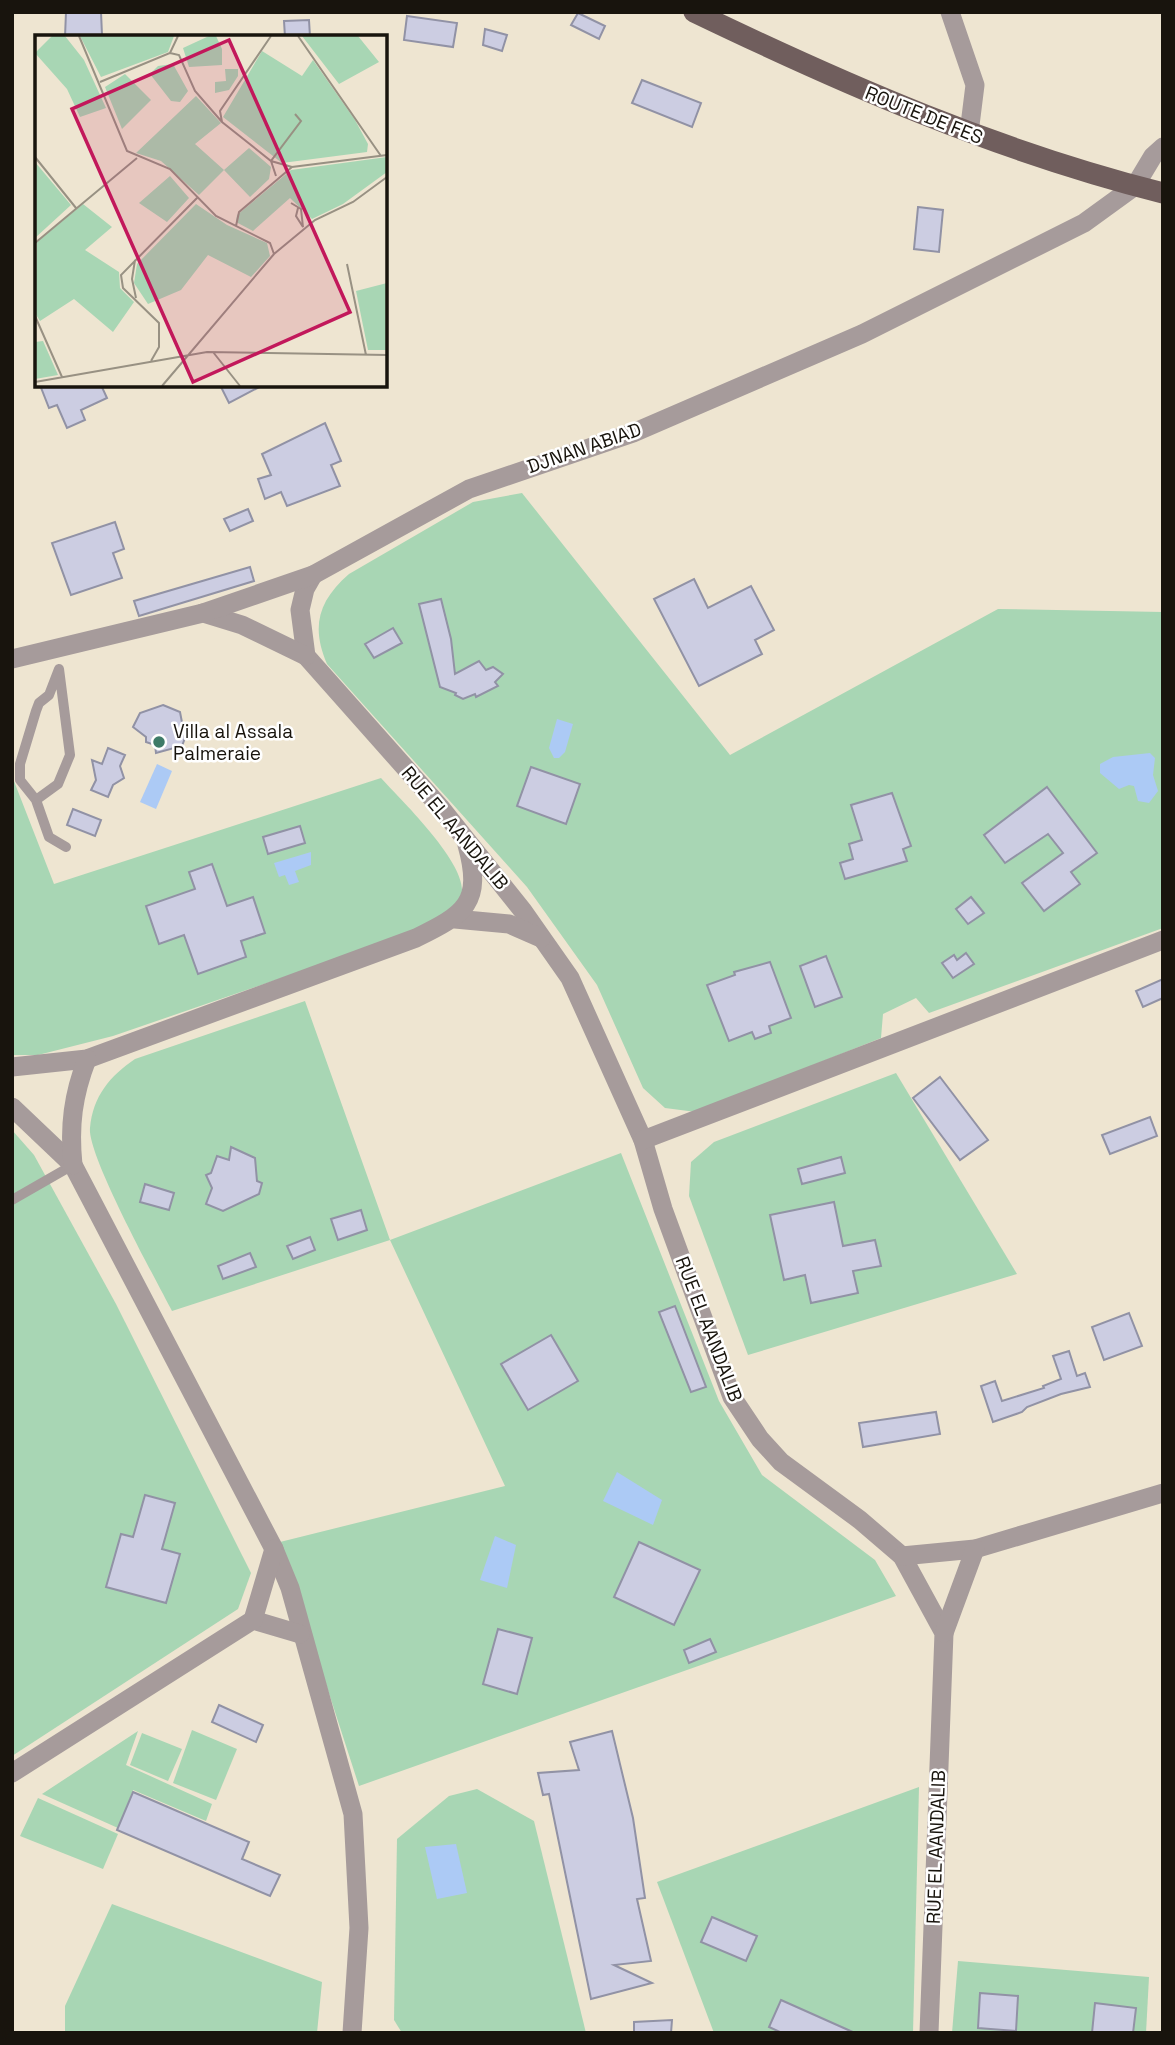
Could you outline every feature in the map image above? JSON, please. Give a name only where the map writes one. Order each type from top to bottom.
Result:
[{"type":"main road","name":"ROUTE DE FES","points":[[694,12],[894,104],[969,133],[1047,161],[1163,193]]},
{"type":"street","points":[[950,12],[975,85],[969,133]]},
{"type":"street","points":[[1135,186],[1153,156],[1163,147]]},
{"type":"street","name":"DJNAN ABIAD","points":[[12,659],[203,613],[313,575],[468,489],[633,433],[887,323],[1084,223],[1135,186]]},
{"type":"street","points":[[306,656],[300,610],[305,589],[313,575]]},
{"type":"street","name":"RUE EL AANDALIB","points":[[203,613],[242,625],[306,656],[464,837],[547,942],[570,978],[643,1140],[663,1209],[732,1398],[760,1439],[781,1462],[860,1520],[902,1556],[944,1633],[929,2033]]},
{"type":"street","points":[[455,919],[472,889],[475,873],[464,837]]},
{"type":"street","points":[[12,1067],[87,1059],[416,939],[455,919],[509,923],[530,930],[547,942]]},
{"type":"street","points":[[643,1140],[1163,940]]},
{"type":"street","points":[[73,1165],[69,1130],[72,1106],[87,1059]]},
{"type":"street","points":[[12,1107],[73,1165],[274,1549],[290,1588],[300,1634],[331,1731],[353,1814],[359,1928],[352,2033]]},
{"type":"street","points":[[902,1556],[975,1549],[1163,1493]]},
{"type":"street","points":[[12,1773],[254,1620],[274,1549]]},
{"type":"street","points":[[944,1633],[975,1549]]},
{"type":"street","points":[[254,1620],[300,1634]]},
{"type":"lane","points":[[36,800],[58,784],[70,755],[59,669],[52,650]]},
{"type":"lane","points":[[59,669],[48,695],[39,703],[20,764],[20,780],[36,800],[48,837],[66,847]]},
{"type":"lane","points":[[12,1200],[73,1165]]},
{"type":"green space","points":[[522,493],[730,755],[998,609],[1163,612],[1163,928],[929,1013],[916,998],[883,1014],[881,1038],[696,1112],[665,1108],[643,1088],[597,985],[527,887],[327,664],[322,651],[319,638],[320,615],[330,594],[349,574],[473,502]]},
{"type":"green space","points":[[12,776],[54,884],[381,778],[446,852],[462,884],[461,897],[454,908],[436,925],[113,1036],[38,1055],[12,1055]]},
{"type":"green space","points":[[305,1001],[390,1240],[172,1311],[99,1164],[90,1128],[95,1106],[104,1088],[118,1072],[135,1059]]},
{"type":"green space","points":[[896,1073],[1017,1274],[748,1355],[689,1196],[691,1162],[714,1142]]},
{"type":"green space","points":[[12,1130],[34,1155],[116,1304],[251,1573],[238,1609],[12,1756]]},
{"type":"green space","points":[[621,1153],[719,1401],[762,1475],[875,1560],[896,1596],[359,1786],[280,1542],[505,1486],[390,1240]]},
{"type":"green space","points":[[192,1730],[237,1749],[216,1800],[173,1783]]},
{"type":"green space","points":[[138,1731],[126,1765],[212,1804],[206,1821],[133,1790],[118,1828],[42,1794]]},
{"type":"green space","points":[[142,1733],[182,1749],[168,1781],[130,1765]]},
{"type":"green space","points":[[919,1787],[913,2033],[714,2033],[657,1882]]},
{"type":"green space","points":[[477,1789],[534,1821],[586,2033],[402,2033],[394,2020],[397,1839],[449,1796]]},
{"type":"green space","points":[[38,1798],[118,1834],[103,1869],[20,1836]]},
{"type":"green space","points":[[112,1904],[322,1982],[317,2033],[65,2033],[65,2006]]},
{"type":"green space","points":[[958,1961],[1149,1977],[1146,2033],[952,2033]]},
{"type":"water","points":[[557,719],[573,724],[565,752],[559,758],[554,758],[549,748]]},
{"type":"water","points":[[1150,753],[1155,758],[1153,775],[1158,791],[1149,803],[1138,801],[1134,786],[1119,789],[1100,773],[1100,764],[1113,757]]},
{"type":"water","points":[[157,764],[172,771],[156,809],[140,802]]},
{"type":"water","points":[[311,852],[311,865],[295,871],[299,882],[289,885],[285,875],[279,877],[274,863]]},
{"type":"water","points":[[617,1472],[662,1500],[653,1525],[603,1501]]},
{"type":"water","points":[[495,1536],[516,1545],[507,1588],[480,1580]]},
{"type":"water","points":[[456,1844],[467,1893],[437,1899],[425,1847]]},
{"type":"building","points":[[66,12],[101,12],[102,35],[65,35]]},
{"type":"building","points":[[578,13],[605,26],[599,39],[571,25]]},
{"type":"building","points":[[407,16],[457,23],[453,47],[404,40]]},
{"type":"building","points":[[309,20],[310,35],[285,35],[284,21]]},
{"type":"building","points":[[485,29],[507,35],[502,51],[483,45]]},
{"type":"building","points":[[642,80],[701,103],[692,127],[632,103]]},
{"type":"building","points":[[918,207],[943,210],[939,252],[914,249]]},
{"type":"building","points":[[41,387],[102,387],[107,398],[81,410],[85,420],[67,428],[57,405],[49,408]]},
{"type":"building","points":[[221,387],[259,387],[229,403]]},
{"type":"building","points":[[325,423],[341,461],[331,465],[340,486],[287,506],[281,492],[265,499],[258,479],[271,475],[262,454]]},
{"type":"building","points":[[248,509],[253,521],[230,531],[224,519]]},
{"type":"building","points":[[115,522],[124,549],[113,553],[122,578],[71,595],[52,543]]},
{"type":"building","points":[[250,567],[254,581],[139,616],[134,601]]},
{"type":"building","points":[[694,579],[708,608],[751,586],[774,630],[755,640],[762,654],[699,686],[654,599]]},
{"type":"building","points":[[441,599],[451,639],[455,674],[479,661],[486,670],[493,667],[503,674],[495,682],[498,686],[476,697],[475,694],[463,699],[440,687],[419,604]]},
{"type":"building","points":[[393,628],[402,643],[374,658],[365,644]]},
{"type":"building","points":[[163,705],[180,712],[185,738],[180,751],[174,748],[156,753],[155,745],[146,742],[146,737],[133,727],[140,713]]},
{"type":"building","points":[[108,748],[125,755],[120,766],[124,778],[113,785],[108,797],[91,790],[96,780],[92,760],[102,764]]},
{"type":"building","points":[[531,767],[580,784],[566,824],[517,806]]},
{"type":"building","points":[[1047,787],[1097,853],[1071,872],[1080,884],[1044,911],[1022,883],[1063,853],[1048,834],[1005,863],[984,835]]},
{"type":"building","points":[[892,793],[911,846],[903,849],[907,861],[845,879],[840,863],[853,859],[849,844],[862,840],[851,805]]},
{"type":"building","points":[[73,809],[101,820],[95,836],[67,825]]},
{"type":"building","points":[[300,826],[305,843],[268,854],[263,837]]},
{"type":"building","points":[[212,864],[227,906],[253,897],[265,933],[241,941],[246,957],[198,974],[184,935],[159,944],[146,906],[195,889],[189,872]]},
{"type":"building","points":[[971,897],[984,913],[968,924],[956,909]]},
{"type":"building","points":[[966,953],[974,964],[953,978],[942,963],[954,955],[957,960]]},
{"type":"building","points":[[826,956],[842,997],[815,1007],[800,966]]},
{"type":"building","points":[[770,962],[791,1018],[769,1026],[771,1033],[755,1039],[752,1032],[729,1041],[707,985],[735,975],[734,972]]},
{"type":"building","points":[[1163,979],[1163,998],[1143,1007],[1136,991]]},
{"type":"building","points":[[940,1077],[988,1140],[960,1160],[913,1098]]},
{"type":"building","points":[[1150,1117],[1157,1136],[1110,1154],[1102,1135]]},
{"type":"building","points":[[231,1147],[255,1158],[257,1181],[262,1183],[259,1194],[223,1211],[206,1204],[212,1188],[206,1175],[211,1173],[217,1156],[229,1160]]},
{"type":"building","points":[[841,1157],[845,1173],[802,1184],[798,1169]]},
{"type":"building","points":[[145,1184],[174,1193],[169,1210],[140,1202]]},
{"type":"building","points":[[834,1202],[843,1246],[875,1240],[881,1266],[853,1271],[858,1293],[811,1303],[805,1275],[784,1280],[770,1215]]},
{"type":"building","points":[[361,1210],[367,1230],[338,1240],[331,1219]]},
{"type":"building","points":[[310,1237],[315,1250],[293,1259],[287,1246]]},
{"type":"building","points":[[250,1253],[256,1267],[223,1279],[218,1266]]},
{"type":"building","points":[[675,1306],[706,1387],[691,1392],[659,1312]]},
{"type":"building","points":[[1129,1313],[1142,1346],[1104,1360],[1092,1327]]},
{"type":"building","points":[[551,1335],[578,1381],[528,1410],[501,1364]]},
{"type":"building","points":[[1069,1351],[1077,1376],[1085,1373],[1090,1387],[1061,1394],[993,1422],[981,1386],[995,1381],[1002,1401],[1044,1388],[1043,1386],[1061,1379],[1053,1356]]},
{"type":"building","points":[[936,1412],[940,1434],[863,1447],[859,1423]]},
{"type":"building","points":[[145,1495],[175,1503],[162,1549],[180,1554],[166,1603],[106,1587],[121,1534],[133,1537]]},
{"type":"building","points":[[639,1542],[700,1570],[674,1625],[614,1597]]},
{"type":"building","points":[[498,1629],[532,1638],[517,1694],[483,1684]]},
{"type":"building","points":[[710,1639],[716,1652],[689,1663],[684,1650]]},
{"type":"building","points":[[219,1705],[263,1725],[256,1742],[212,1722]]},
{"type":"building","points":[[612,1731],[633,1818],[645,1898],[637,1899],[651,1961],[614,1965],[652,1983],[591,1999],[549,1794],[543,1795],[538,1773],[579,1770],[570,1742]]},
{"type":"building","points":[[133,1792],[249,1842],[242,1859],[280,1875],[270,1896],[117,1830]]},
{"type":"building","points":[[712,1917],[757,1936],[746,1961],[701,1942]]},
{"type":"building","points":[[980,1993],[1018,1996],[1016,2031],[978,2028]]},
{"type":"building","points":[[781,2000],[855,2033],[782,2033],[769,2027]]},
{"type":"building","points":[[1095,2003],[1136,2008],[1133,2033],[1092,2033]]},
{"type":"building","points":[[672,2020],[671,2033],[634,2033],[634,2022]]},
{"type":"place","name":"Villa al Assala Palmeraie","points":[[159,742]]}]
